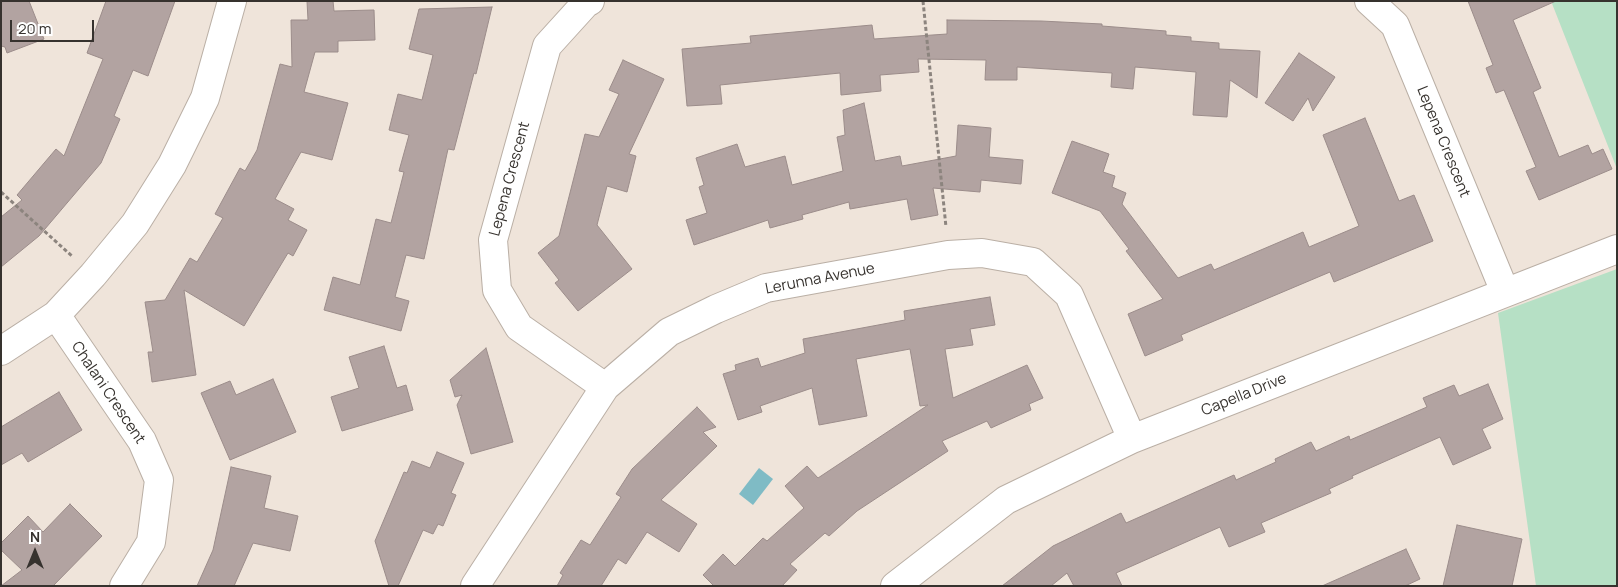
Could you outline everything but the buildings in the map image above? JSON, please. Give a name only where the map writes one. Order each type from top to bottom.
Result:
[{"type":"street","points":[[1,350],[56,315],[93,275],[135,224],[172,164],[204,98],[232,1]]},
{"type":"street","name":"Lepena Crescent","points":[[590,1],[586,3],[547,46],[492,240],[497,290],[519,327],[605,387]]},
{"type":"street","name":"Lepena Crescent","points":[[1369,1],[1395,25],[1505,292]]},
{"type":"street","name":"Capella Drive","points":[[896,586],[1006,500],[1132,440],[1617,248]]},
{"type":"street","name":"Lerunna Avenue","points":[[475,586],[605,387],[669,332],[716,308],[766,288],[948,255],[982,253],[1033,262],[1069,294],[1132,440]]},
{"type":"street","name":"Chalani Crescent","points":[[56,315],[142,441],[159,480],[151,542],[124,586]]},
{"type":"path","points":[[923,1],[948,255]]},
{"type":"path","points":[[1,192],[93,275]]},
{"type":"green space","points":[[1551,1],[1617,1],[1617,169]]},
{"type":"green space","points":[[1617,269],[1617,586],[1536,586],[1498,313]]},
{"type":"water","points":[[759,468],[773,479],[753,505],[739,494]]}]
